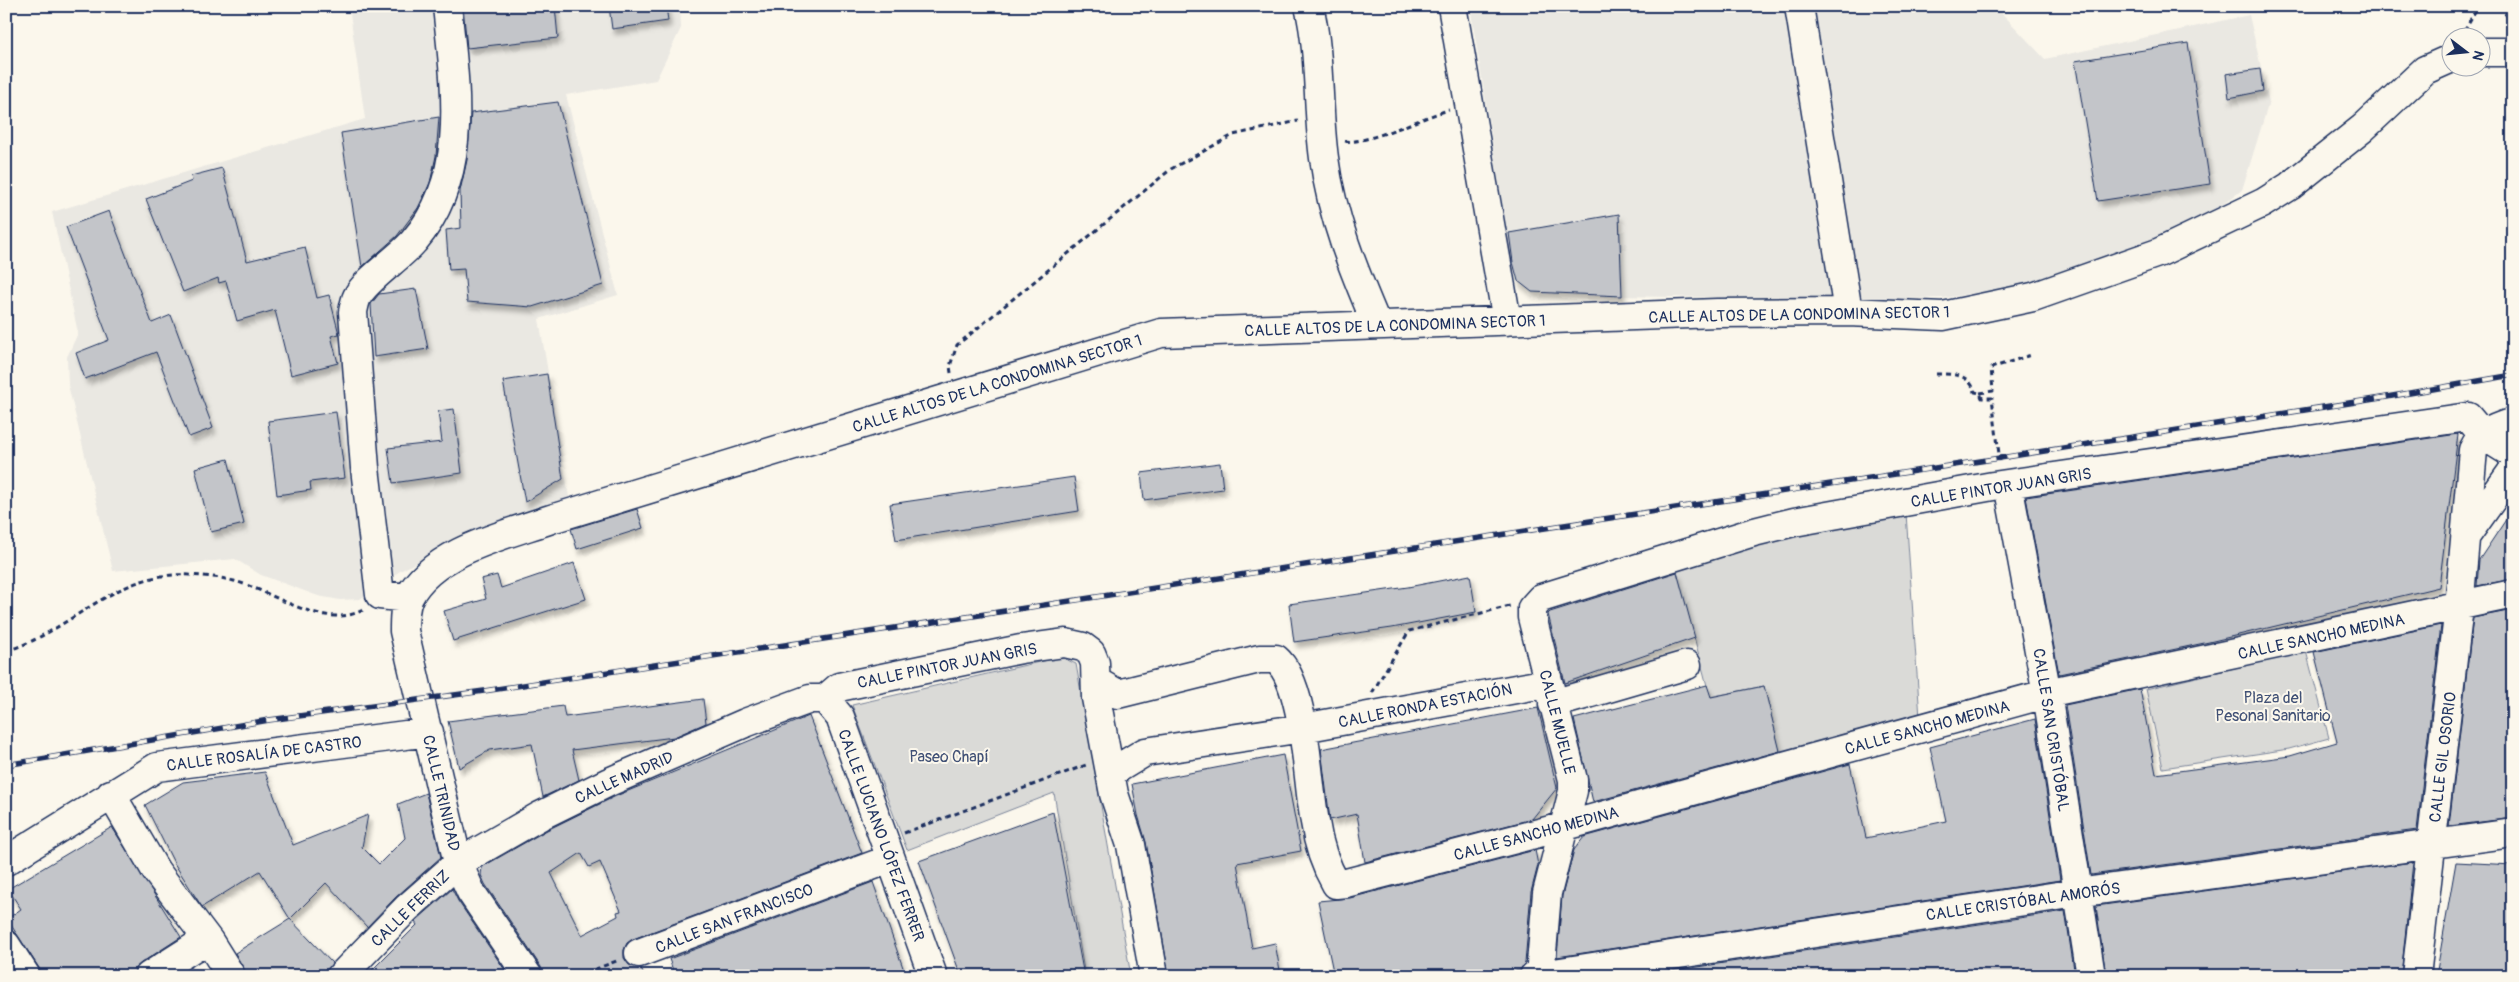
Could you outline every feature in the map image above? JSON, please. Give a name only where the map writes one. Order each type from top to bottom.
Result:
[{"type":"street","points":[[408,598],[380,595],[364,468],[353,312],[357,297],[363,289],[401,256],[421,233],[435,212],[448,182],[457,109],[448,6]]},
{"type":"street","points":[[1308,6],[1319,70],[1327,179],[1346,252],[1377,325]]},
{"type":"street","points":[[1452,6],[1507,321]]},
{"type":"street","points":[[1799,6],[1848,312]]},
{"type":"street","points":[[2492,52],[2513,52]]},
{"type":"street","name":"CALLE ALTOS DE LA CONDOMINA SECTOR 1","points":[[417,682],[404,631],[404,614],[408,598],[416,586],[438,564],[482,543],[551,519],[1162,333],[1717,313],[1848,312],[1943,316],[2033,297],[2158,253],[2263,203],[2290,186],[2363,128],[2425,70],[2442,59]]},
{"type":"street","name":"CALLE PINTOR JUAN GRIS","points":[[1522,611],[1532,608],[1541,598],[1754,532],[1794,522],[2000,486],[2468,417],[2479,443],[2513,454]]},
{"type":"street","points":[[2479,443],[2491,429],[2513,422]]},
{"type":"street","name":"CALLE GIL OSORIO","points":[[2416,976],[2466,537],[2479,443]]},
{"type":"street","name":"CALLE GIL OSORIO","points":[[2466,537],[2513,470]]},
{"type":"street","name":"CALLE SAN CRISTÓBAL","points":[[2000,486],[2047,694],[2091,976]]},
{"type":"street","name":"CALLE SANCHO MEDINA","points":[[1303,728],[1315,822],[1326,867],[1336,884],[1346,883],[1562,827],[2047,694],[2513,594]]},
{"type":"street","name":"CALLE MUELLE","points":[[1522,611],[1550,693],[1573,780],[1573,791],[1562,827],[1548,893],[1538,975]]},
{"type":"street","name":"CALLE PINTOR JUAN GRIS","points":[[795,704],[810,698],[825,699],[839,687],[857,682],[1021,649],[1065,643],[1083,647],[1091,653],[1096,672]]},
{"type":"street","points":[[1096,672],[1118,694],[1259,659],[1276,659],[1287,673],[1303,728]]},
{"type":"street","name":"CALLE RONDA ESTACIÓN","points":[[1100,768],[1145,752],[1550,693],[1687,665]]},
{"type":"street","points":[[1096,672],[1100,768],[1131,845],[1154,976]]},
{"type":"street","name":"CALLE TRINIDAD","points":[[417,682],[458,863],[471,892],[528,976]]},
{"type":"street","name":"CALLE LUCIANO LÓPEZ FERRER","points":[[825,699],[840,718],[898,850],[933,976]]},
{"type":"street","name":"CALLE MADRID","points":[[458,863],[540,816],[609,782],[745,723],[795,704]]},
{"type":"street","name":"CALLE ROSALÍA DE CASTRO","points":[[6,861],[157,767],[428,732]]},
{"type":"street","points":[[111,794],[156,871],[207,939],[231,976]]},
{"type":"street","name":"CALLE CRISTÓBAL AMORÓS","points":[[1538,975],[2077,893],[2513,833]]},
{"type":"street","name":"CALLE SAN FRANCISCO","points":[[639,953],[898,850]]},
{"type":"street","name":"CALLE FERRIZ","points":[[341,976],[407,908],[458,863]]},
{"type":"street","points":[[149,976],[207,939]]},
{"type":"street","points":[[6,945],[26,976]]},
{"type":"path","points":[[2466,28],[2478,6]]},
{"type":"path","points":[[2499,6],[2513,23]]},
{"type":"path","points":[[955,396],[950,366],[958,345],[1171,169],[1234,134],[1290,122],[1322,127],[1352,142],[1435,113],[1470,104]]},
{"type":"path","points":[[1936,374],[1959,374],[1973,385],[1975,392],[1993,391],[1991,368],[2031,355]]},
{"type":"path","points":[[1980,393],[1982,398],[1992,398],[2001,472],[2001,475],[1992,477],[2000,486]]},
{"type":"path","points":[[6,651],[33,642],[108,594],[157,577],[186,574],[234,581],[269,593],[313,613],[329,616],[360,612],[372,606],[380,595]]},
{"type":"path","points":[[1370,695],[1409,631],[1522,611]]},
{"type":"path","points":[[898,850],[904,833],[1100,768]]},
{"type":"path","name":"CALLE SAN FRANCISCO","points":[[578,976],[639,953]]},
{"type":"shaded area","points":[[349,6],[680,6],[681,28],[656,80],[566,95],[618,295],[539,319],[569,497],[453,543],[400,571],[360,599],[340,600],[318,596],[261,575],[235,559],[113,571],[68,385],[67,357],[78,333],[52,212],[365,119]]},
{"type":"shaded area","points":[[1470,6],[1995,6],[2045,59],[2249,15],[2269,102],[2242,190],[2214,211],[2173,231],[2099,261],[2033,284],[1944,298],[1865,300],[1613,296],[1532,292],[1518,281],[1511,258]]},
{"type":"green space","points":[[1906,513],[1920,718],[1781,757],[1764,686],[1710,697],[1676,569],[1771,536]]},
{"type":"green space","name":"Plaza del Pesonal Sanitario","points":[[2306,651],[2329,738],[2289,749],[2163,768],[2146,689]]},
{"type":"green space","name":"Paseo Chapí","points":[[1061,657],[1076,664],[1131,976],[1085,976],[1054,793],[907,850],[852,705]]},
{"type":"building","points":[[463,6],[555,6],[558,38],[467,48]]},
{"type":"building","points":[[609,6],[666,6],[668,21],[612,29]]},
{"type":"building","points":[[2188,43],[2210,184],[2098,201],[2075,61]]},
{"type":"building","points":[[2260,69],[2263,91],[2229,98],[2226,74]]},
{"type":"building","points":[[558,102],[603,285],[532,307],[467,302],[464,269],[449,270],[446,230],[461,228],[460,191],[467,160],[471,113]]},
{"type":"building","points":[[439,117],[436,156],[430,183],[418,208],[397,236],[362,267],[341,133]]},
{"type":"building","points":[[222,168],[247,261],[305,247],[317,298],[329,295],[339,334],[331,336],[338,363],[291,375],[275,310],[237,321],[226,281],[219,283],[218,278],[183,292],[146,199],[192,181],[191,176]]},
{"type":"building","points":[[109,211],[152,323],[171,315],[213,428],[189,437],[156,352],[85,379],[76,353],[109,340],[66,227]]},
{"type":"building","points":[[1619,214],[1622,296],[1532,292],[1518,281],[1509,233]]},
{"type":"building","points":[[416,289],[428,349],[374,357],[371,304],[379,294]]},
{"type":"building","points":[[547,374],[563,479],[525,502],[503,381]]},
{"type":"building","points":[[454,409],[462,473],[393,483],[388,448],[442,442],[438,411]]},
{"type":"building","points":[[336,412],[345,478],[310,482],[311,490],[277,495],[268,421]]},
{"type":"building","points":[[2458,434],[2439,587],[2209,642],[2059,674],[2026,497]]},
{"type":"building","points":[[228,459],[244,524],[211,532],[195,468]]},
{"type":"building","points":[[1220,463],[1223,489],[1144,500],[1141,473]]},
{"type":"building","points":[[1074,477],[1079,511],[896,540],[890,504]]},
{"type":"building","points":[[637,509],[643,528],[577,549],[571,529]]},
{"type":"building","points":[[2513,509],[2513,579],[2477,586],[2479,560]]},
{"type":"building","points":[[574,563],[586,599],[453,641],[444,611],[486,599],[481,579],[497,575],[501,588]]},
{"type":"building","points":[[1677,572],[1695,638],[1565,683],[1548,614],[1550,612]]},
{"type":"building","points":[[1470,575],[1476,612],[1392,628],[1294,642],[1289,604],[1408,587]]},
{"type":"building","points":[[2513,610],[2513,818],[2449,826],[2473,618]]},
{"type":"building","points":[[2441,625],[2417,830],[2091,875],[2065,705],[2140,689],[2156,774],[2290,756],[2337,742],[2314,652]]},
{"type":"building","points":[[1707,685],[1711,697],[1764,686],[1780,751],[1593,802],[1574,719]]},
{"type":"building","points":[[703,699],[706,723],[674,737],[572,750],[579,780],[543,797],[532,744],[490,750],[459,768],[448,721],[563,706],[565,717]]},
{"type":"building","points":[[1538,708],[1557,788],[1532,819],[1365,862],[1357,814],[1330,820],[1321,749]]},
{"type":"building","points":[[809,716],[862,853],[633,939],[627,943],[624,950],[624,958],[629,965],[641,968],[644,976],[543,976],[541,967],[485,884],[481,875],[482,867],[547,830],[616,796]],"holes":[[[581,853],[589,867],[600,862],[621,911],[617,912],[618,916],[582,935],[551,873]]]},
{"type":"building","points":[[2035,719],[2060,880],[1557,957],[1562,896],[1574,850],[1584,837],[1850,764],[1866,838],[1946,821],[1930,747]]},
{"type":"building","points":[[1283,755],[1301,851],[1237,863],[1252,948],[1275,943],[1281,976],[1169,976],[1146,842],[1132,784]]},
{"type":"building","points":[[265,772],[293,845],[368,815],[362,847],[379,864],[405,838],[398,804],[426,793],[441,857],[396,897],[367,927],[326,883],[290,919],[260,871],[202,907],[174,863],[145,805],[183,782]]},
{"type":"building","points":[[1053,812],[1084,976],[961,976],[919,861]]},
{"type":"building","points":[[112,827],[181,937],[141,963],[135,968],[134,976],[42,976],[39,968],[7,919],[21,909],[8,889]]},
{"type":"building","points":[[1535,850],[1538,865],[1531,892],[1525,963],[1520,970],[1494,976],[1334,976],[1318,901],[1350,898]]},
{"type":"building","points":[[2413,862],[2401,976],[2106,976],[2096,906]]},
{"type":"building","points":[[2456,862],[2513,865],[2513,976],[2436,976]]},
{"type":"building","points":[[873,882],[906,976],[675,976],[669,959]]},
{"type":"building","points":[[452,889],[458,901],[509,976],[366,976],[417,925],[415,922]]},
{"type":"building","points":[[2065,911],[2075,976],[1639,976]]},
{"type":"building","points":[[290,919],[332,963],[326,975],[247,976],[235,953]]},
{"type":"railway","points":[[6,765],[269,720],[484,691],[778,646],[2000,458],[2381,398],[2513,375]]}]
